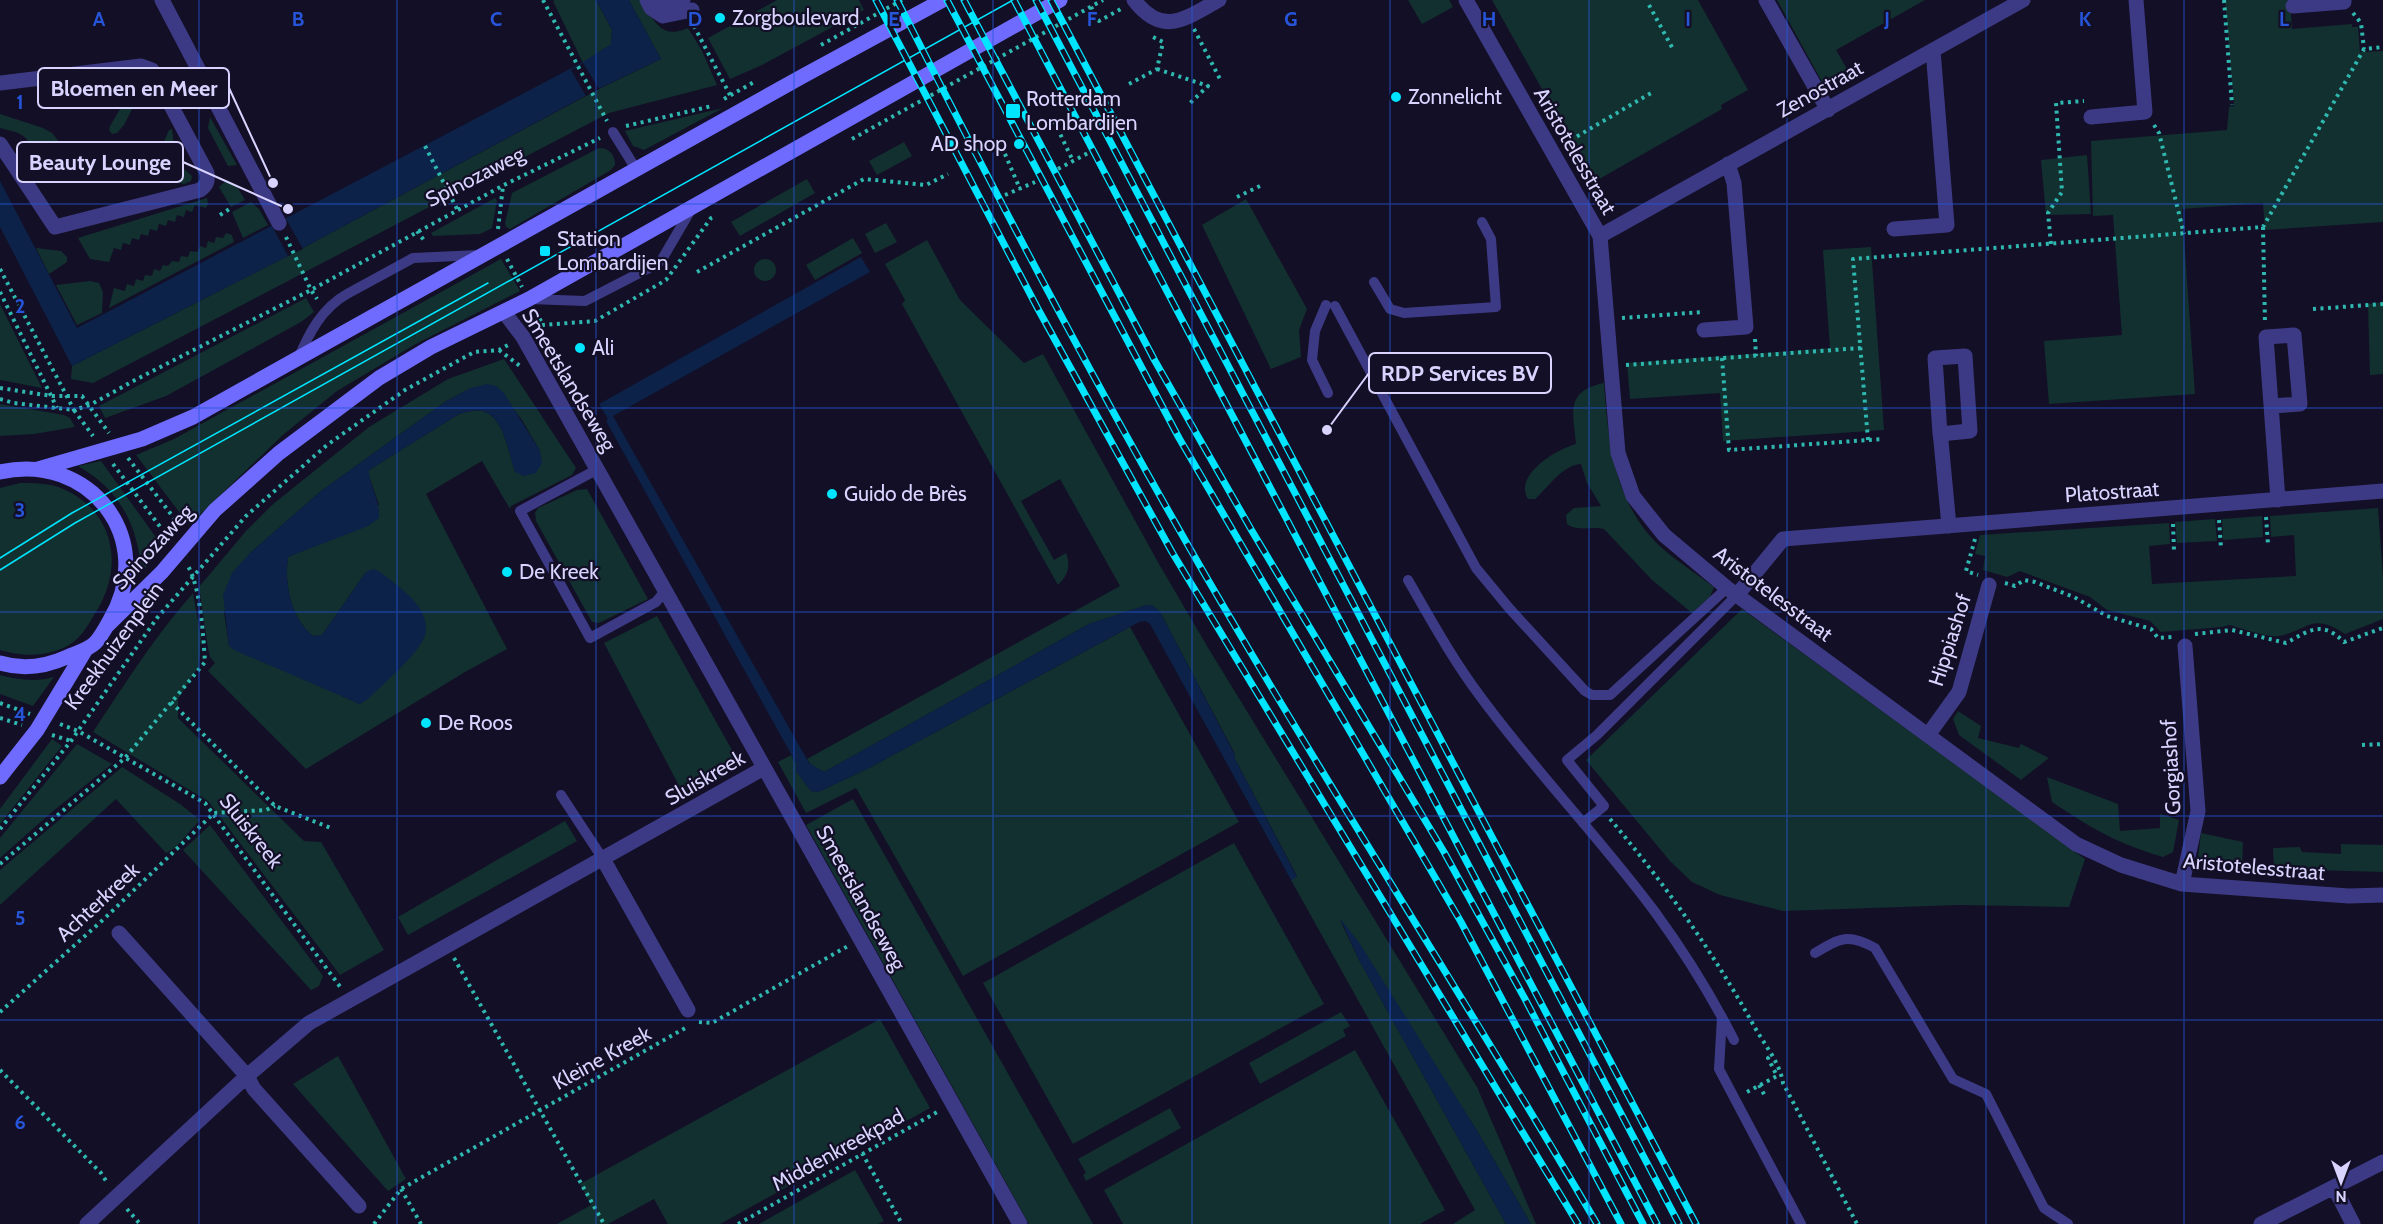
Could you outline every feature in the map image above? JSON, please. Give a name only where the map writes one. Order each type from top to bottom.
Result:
[{"type":"main road","points":[[38,469],[147,438],[193,417],[943,0]]},
{"type":"main road","name":"Spinozaweg","points":[[107,626],[179,552],[215,510],[279,453],[379,378],[431,347],[504,312],[1060,0]]},
{"type":"main road","points":[[0,459],[22,468]]},
{"type":"main road","name":"Kreekhuizenplein","points":[[0,472],[22,468],[38,469],[60,474],[80,483],[98,499],[116,523],[123,543],[126,565],[124,586],[118,607],[95,643],[49,665],[30,667],[0,663]]},
{"type":"main road","points":[[0,777],[45,719],[86,649]]},
{"type":"street","points":[[162,0],[279,223]]},
{"type":"street","points":[[647,0],[651,8],[663,16],[687,8]]},
{"type":"street","points":[[663,0],[687,8]]},
{"type":"street","points":[[1134,0],[1154,20],[1174,22],[1188,18],[1219,0]]},
{"type":"street","name":"Aristotelesstraat","points":[[1466,0],[1600,236],[1618,453],[1633,496],[1664,535],[1732,592],[2076,844],[2121,865],[2182,884],[2349,896],[2383,895]]},
{"type":"street","points":[[1766,0],[1828,110]]},
{"type":"street","name":"Zenostraat","points":[[1600,236],[2023,0]]},
{"type":"street","points":[[2091,117],[2145,112],[2136,0]]},
{"type":"street","points":[[2293,6],[2344,1]]},
{"type":"street","points":[[1894,229],[1947,225],[1933,50]]},
{"type":"street","points":[[0,83],[146,67],[152,70],[207,173],[208,179],[206,185],[200,190],[55,227],[0,144]]},
{"type":"street","points":[[1704,330],[1746,327],[1734,183],[1728,164]]},
{"type":"street","name":"Smeetslandseweg","points":[[504,312],[523,337],[1020,1224]]},
{"type":"street","points":[[2271,500],[2272,406],[2266,337],[2294,335],[2300,404],[2272,406]]},
{"type":"street","points":[[1940,434],[1970,431],[1965,356],[1935,358],[1940,434],[1948,526]]},
{"type":"street","name":"Platostraat","points":[[1732,592],[1783,539],[2383,491]]},
{"type":"street","name":"Hippiashof","points":[[1928,735],[1959,692],[1990,581]]},
{"type":"street","name":"Gorgiashof","points":[[2181,640],[2198,811],[2182,884]]},
{"type":"street","name":"Sluiskreek","points":[[87,1224],[247,1076],[309,1023],[764,768]]},
{"type":"street","points":[[603,859],[688,1010]]},
{"type":"street","points":[[119,933],[247,1076],[254,1089],[358,1206]]},
{"type":"street","points":[[2262,1224],[2383,1162]]},
{"type":"street","points":[[2334,1187],[2353,1224]]},
{"type":"lane","points":[[613,132],[636,170]]},
{"type":"lane","points":[[529,298],[585,301],[651,267],[661,261],[693,205]]},
{"type":"lane","points":[[1374,282],[1390,309],[1404,313],[1496,306],[1491,239],[1482,222]]},
{"type":"lane","points":[[297,360],[312,327],[336,300],[413,258],[485,255]]},
{"type":"lane","points":[[1328,393],[1312,360],[1315,332],[1330,305],[1476,568],[1509,609],[1585,691],[1592,695],[1610,695],[1732,592]]},
{"type":"lane","name":"Smeetslandseweg","points":[[597,469],[520,512],[590,638],[656,602],[666,591]]},
{"type":"lane","points":[[1408,580],[1449,651],[1480,696],[1670,933],[1722,1015],[1734,1040]]},
{"type":"lane","points":[[1583,823],[1604,806],[1567,760],[1597,735],[1732,592]]},
{"type":"lane","points":[[561,795],[603,859]]},
{"type":"lane","points":[[1815,953],[1837,940],[1847,938],[1875,948],[1953,1079],[1986,1094],[2044,1208],[2068,1224]]},
{"type":"lane","points":[[1722,1015],[1719,1069],[1801,1224]]},
{"type":"path","points":[[543,0],[613,132]]},
{"type":"path","points":[[811,50],[902,0]]},
{"type":"path","points":[[1103,0],[1091,7],[1098,21],[1114,12]]},
{"type":"path","points":[[2224,0],[2232,105]]},
{"type":"path","points":[[2266,337],[2263,227],[2364,49],[2361,23],[2344,1]]},
{"type":"path","points":[[1649,5],[1674,51]]},
{"type":"path","points":[[687,8],[730,95]]},
{"type":"path","points":[[1188,18],[1220,78]]},
{"type":"path","points":[[1157,69],[1163,42]]},
{"type":"path","points":[[2364,49],[2383,47]]},
{"type":"path","points":[[1129,84],[1157,69],[1208,86],[1188,105]]},
{"type":"path","name":"Spinozaweg","points":[[74,410],[90,405],[311,290],[457,210],[613,132],[632,123],[710,107],[760,78]]},
{"type":"path","points":[[1551,151],[1651,93]]},
{"type":"path","points":[[2051,244],[2048,213],[2062,192],[2055,103],[2089,101]]},
{"type":"path","points":[[2145,112],[2159,133],[2184,234]]},
{"type":"path","points":[[1054,121],[1073,161]]},
{"type":"path","points":[[425,146],[457,210]]},
{"type":"path","points":[[1002,147],[1020,189]]},
{"type":"path","points":[[1058,169],[1088,153]]},
{"type":"path","points":[[697,272],[864,179],[926,185],[948,174]]},
{"type":"path","points":[[1005,195],[1035,182]]},
{"type":"path","points":[[1237,197],[1260,186]]},
{"type":"path","points":[[220,215],[231,208]]},
{"type":"path","points":[[1868,440],[1853,260],[2263,227]]},
{"type":"path","points":[[295,253],[317,299]]},
{"type":"path","name":"Kreekhuizenplein","points":[[0,269],[74,410],[179,552],[193,575]]},
{"type":"path","points":[[0,292],[58,409]]},
{"type":"path","points":[[2313,309],[2383,304]]},
{"type":"path","points":[[1607,319],[1703,312],[1704,330]]},
{"type":"path","points":[[1611,366],[1861,348]]},
{"type":"path","points":[[1722,358],[1729,450],[1883,439]]},
{"type":"path","points":[[0,399],[74,410]]},
{"type":"path","points":[[2268,544],[2271,500]]},
{"type":"path","points":[[2218,504],[2221,548]]},
{"type":"path","points":[[2172,508],[2174,552]]},
{"type":"path","points":[[1980,523],[1966,571],[1990,581],[2015,586],[2024,580],[2035,582],[2074,597],[2107,616],[2151,629],[2158,638],[2181,640],[2232,630],[2286,643],[2309,631],[2320,629],[2335,633],[2344,642],[2383,628]]},
{"type":"path","name":"Kreekhuizenplein","points":[[0,829],[71,741],[157,618],[208,559]]},
{"type":"path","points":[[0,864],[125,758],[205,662],[204,638],[193,575]]},
{"type":"path","points":[[171,702],[275,806],[331,828]]},
{"type":"path","name":"Sluiskreek","points":[[78,731],[205,803],[350,1000]]},
{"type":"path","points":[[2361,745],[2383,744]]},
{"type":"path","points":[[214,813],[266,810],[275,806]]},
{"type":"path","points":[[1602,809],[1689,918],[1725,974],[1772,1056],[1782,1075],[1783,1083],[1857,1224]]},
{"type":"path","name":"Achterkreek","points":[[0,1012],[106,917],[214,813]]},
{"type":"path","name":"Kleine Kreek","points":[[374,1224],[400,1189],[696,1022],[712,1023],[859,939]]},
{"type":"path","points":[[448,947],[604,1224]]},
{"type":"path","points":[[1744,1093],[1777,1076],[1768,1058],[1772,1056]]},
{"type":"path","points":[[0,1070],[101,1173],[116,1197],[140,1224]]},
{"type":"path","points":[[1759,1085],[1765,1096]]},
{"type":"path","name":"Middenkreekpad","points":[[738,1224],[953,1103]]},
{"type":"path","points":[[862,1153],[902,1224]]},
{"type":"path","points":[[400,1189],[421,1224]]},
{"type":"green space","points":[[596,0],[612,30],[611,45],[583,63],[553,1]]},
{"type":"green space","points":[[629,0],[642,0],[655,21],[665,30],[671,32],[688,28],[702,51],[717,85],[609,113],[93,383],[71,379],[72,366],[288,256],[599,89],[661,59]]},
{"type":"green space","points":[[777,0],[859,0],[864,10],[762,65],[730,79],[708,38]]},
{"type":"green space","points":[[1408,0],[1449,0],[1453,7],[1422,24]]},
{"type":"green space","points":[[1492,0],[1698,0],[1748,90],[1721,105],[1722,109],[1594,182]]},
{"type":"green space","points":[[1777,0],[1925,0],[1836,50],[1850,74],[1822,82]]},
{"type":"green space","points":[[2225,0],[2290,0],[2292,29],[2352,24],[2352,27],[2358,27],[2360,52],[2383,51],[2383,222],[2265,230],[2263,203],[2182,209],[2195,394],[2049,404],[2044,341],[2122,335],[2113,215],[2093,216],[2091,141],[2227,130],[2229,107],[2234,106]]},
{"type":"green space","points":[[140,76],[147,80],[124,125],[117,133],[112,134],[109,130],[110,126]]},
{"type":"green space","points":[[94,85],[102,95],[96,105],[80,95],[55,96],[35,93],[63,92]]},
{"type":"green space","points":[[723,108],[644,150],[633,146],[625,131]]},
{"type":"green space","points":[[0,114],[52,133],[60,143],[59,155],[50,164],[24,171],[13,154],[23,152],[29,144],[20,134],[0,128]]},
{"type":"green space","points":[[210,117],[237,165],[228,166],[208,128]]},
{"type":"green space","points":[[172,129],[176,162],[192,176],[191,181],[184,184],[158,177],[151,171],[169,130]]},
{"type":"green space","points":[[904,142],[912,156],[877,175],[869,161]]},
{"type":"green space","points":[[599,148],[606,149],[613,155],[615,165],[611,170],[510,229],[506,227],[512,193]]},
{"type":"green space","points":[[2087,155],[2091,214],[2046,215],[2041,160]]},
{"type":"green space","points":[[807,179],[815,193],[740,236],[731,222]]},
{"type":"green space","points":[[227,180],[236,185],[245,200],[231,207],[219,187]]},
{"type":"green space","points":[[207,198],[206,208],[195,205],[192,212],[186,210],[184,217],[177,215],[175,222],[168,220],[166,226],[159,224],[157,231],[150,229],[148,236],[141,234],[139,240],[132,238],[130,245],[123,243],[121,250],[114,248],[109,262],[90,259],[78,238]]},
{"type":"green space","points":[[495,198],[497,201],[492,228],[480,234],[433,236],[431,233]]},
{"type":"green space","points":[[1246,199],[1307,309],[1299,330],[1301,357],[1271,369],[1202,225]]},
{"type":"green space","points":[[251,202],[259,209],[268,225],[243,238],[232,212]]},
{"type":"green space","points":[[886,223],[897,242],[875,253],[865,234]]},
{"type":"green space","points":[[226,233],[232,235],[234,242],[109,308],[114,288],[125,291],[127,284],[134,286],[136,279],[143,281],[145,275],[152,276],[154,269],[160,271],[163,265],[168,266],[172,261],[179,262],[181,256],[188,257],[190,251],[197,252],[200,246],[206,248],[208,241],[214,243],[216,237],[223,238]]},
{"type":"green space","points":[[853,238],[862,253],[815,280],[806,265]]},
{"type":"green space","points":[[927,240],[960,300],[1024,363],[1043,354],[1207,646],[1477,1087],[1536,1224],[1531,1224],[1476,1129],[1340,920],[1359,960],[1506,1224],[1453,1224],[1475,1210],[1291,880],[1297,876],[1160,612],[1153,606],[1147,605],[1089,624],[824,772],[812,766],[807,759],[1120,586],[1060,479],[1021,501],[1054,560],[1066,553],[1068,570],[1058,585],[1050,571],[902,304],[905,300],[885,264]]},
{"type":"green space","points":[[1871,247],[1884,430],[1723,441],[1720,393],[1630,399],[1627,363],[1830,348],[1823,250]]},
{"type":"green space","points":[[36,248],[61,251],[67,257],[67,262],[49,274]]},
{"type":"green space","points":[[501,259],[520,291],[414,345],[337,391],[284,434],[189,525],[136,455],[174,439]]},
{"type":"green space","points":[[765,259],[773,262],[776,270],[773,278],[765,281],[757,278],[754,270],[757,262]]},
{"type":"green space","points":[[90,281],[99,283],[103,292],[102,313],[77,325],[56,285]]},
{"type":"green space","points":[[306,298],[314,312],[301,322],[166,396],[105,418],[99,406]]},
{"type":"green space","points":[[2383,302],[2383,374],[2370,375],[2368,304]]},
{"type":"green space","points":[[0,304],[42,388],[0,380]]},
{"type":"green space","points":[[504,359],[576,468],[572,475],[511,506],[510,509],[482,461],[426,494],[507,649],[306,769],[208,671],[215,663],[210,657],[208,648],[199,587],[246,531],[272,505],[369,427],[448,379]],"holes":[[[496,386],[522,420],[540,451],[515,472],[502,431],[493,417],[481,411],[459,414],[369,470],[379,505],[308,548],[288,557],[288,589],[294,611],[305,629],[313,636],[322,635],[366,572],[360,704],[229,646],[224,612],[250,553],[321,491],[445,402],[471,388]]]},
{"type":"green space","points":[[1604,383],[1612,451],[1624,493],[1634,513],[1646,531],[1662,548],[1714,587],[1710,597],[1692,613],[1652,580],[1604,529],[1575,528],[1567,524],[1566,515],[1574,508],[1601,506],[1587,483],[1581,464],[1567,468],[1535,499],[1528,499],[1525,490],[1526,481],[1532,472],[1539,464],[1558,451],[1576,444],[1573,413],[1577,397],[1583,391]]},
{"type":"green space","points":[[0,404],[64,415],[70,418],[75,427],[34,434],[0,436]]},
{"type":"green space","points":[[101,461],[163,547],[141,573],[136,540],[124,510],[105,486],[78,466]]},
{"type":"green space","points":[[20,483],[56,486],[79,498],[94,511],[104,526],[110,543],[112,561],[110,579],[104,597],[81,635],[61,649],[30,655],[0,650],[0,488]]},
{"type":"green space","points":[[587,489],[648,599],[599,623],[592,622],[536,521],[535,513],[538,508],[577,490]]},
{"type":"green space","points":[[2378,508],[2383,577],[2383,619],[2345,634],[2325,624],[2317,623],[2279,636],[2229,625],[2161,632],[2150,621],[2107,610],[2090,597],[2020,571],[2007,577],[1983,570],[1985,556],[1975,554],[1980,535],[2169,523],[2170,544],[2149,546],[2152,584],[2296,576],[2294,535],[2271,537],[2270,516]]},
{"type":"green space","points":[[2262,516],[2263,537],[2223,540],[2222,519]]},
{"type":"green space","points":[[2215,519],[2217,541],[2177,543],[2175,522]]},
{"type":"green space","points":[[193,593],[201,637],[199,666],[178,699],[178,718],[304,841],[321,842],[384,950],[340,975],[208,801],[93,732],[153,643]]},
{"type":"green space","points":[[1742,609],[2085,859],[2069,907],[1959,905],[1783,911],[1720,895],[1692,882],[1670,861],[1586,760]]},
{"type":"green space","points":[[657,616],[737,759],[722,777],[685,797],[604,643]]},
{"type":"green space","points":[[1130,627],[1239,822],[963,976],[856,788],[806,813],[778,762],[791,755],[796,763],[796,771],[811,791],[818,792],[869,768]]},
{"type":"green space","points":[[0,675],[27,680],[54,677],[33,706],[0,694]]},
{"type":"green space","points":[[1958,711],[1981,726],[1978,738],[2019,748],[2021,744],[2049,758],[2021,780],[1959,735],[1953,719]]},
{"type":"green space","points":[[52,739],[62,746],[0,824],[0,809]]},
{"type":"green space","points":[[77,744],[112,764],[53,811],[0,858],[0,838]]},
{"type":"green space","points":[[122,767],[180,804],[200,820],[175,848],[166,853],[116,799],[0,905],[0,870]]},
{"type":"green space","points":[[2047,777],[2118,804],[2120,831],[2160,828],[2160,814],[2179,820],[2173,852],[2163,857],[2147,852],[2118,841],[2079,820],[2052,802]]},
{"type":"green space","points":[[853,799],[1093,1224],[1029,1224],[806,825]]},
{"type":"green space","points":[[565,821],[577,841],[408,935],[398,917]]},
{"type":"green space","points":[[210,825],[323,976],[319,986],[311,990],[183,850]]},
{"type":"green space","points":[[2201,833],[2243,842],[2242,868],[2205,862],[2198,857]]},
{"type":"green space","points":[[1234,843],[1324,1004],[1073,1144],[983,983]]},
{"type":"green space","points":[[2341,844],[2383,845],[2383,872],[2274,869],[2273,848],[2300,847],[2302,852],[2341,854]]},
{"type":"green space","points":[[1341,1012],[1350,1026],[1343,1030],[1346,1036],[1260,1084],[1249,1063]]},
{"type":"green space","points":[[880,1019],[930,1108],[720,1224],[668,1224],[654,1199],[608,1224],[557,1224],[591,1205],[580,1184]]},
{"type":"green space","points":[[1355,1050],[1445,1210],[1420,1224],[1123,1224],[1104,1190]]},
{"type":"green space","points":[[338,1056],[406,1179],[388,1191],[293,1084]]},
{"type":"green space","points":[[1170,1108],[1181,1128],[1086,1181],[1083,1175],[1086,1173],[1078,1159]]},
{"type":"green space","points":[[855,1170],[884,1221],[878,1224],[759,1224]]},
{"type":"water","points":[[596,0],[629,0],[661,59],[598,89],[288,256],[72,366],[0,227],[0,181],[77,328],[583,62],[611,44],[612,30]]},
{"type":"water","points":[[861,257],[870,272],[613,416],[809,763],[824,772],[1089,624],[1147,605],[1153,606],[1160,612],[1297,877],[1291,880],[1150,624],[1146,621],[1139,622],[869,768],[818,792],[811,791],[796,771],[796,763],[606,421],[608,419],[599,404]]},
{"type":"water","points":[[487,384],[496,386],[504,393],[540,451],[542,463],[536,473],[524,476],[515,472],[502,431],[493,417],[481,411],[459,414],[369,470],[379,518],[368,526],[288,557],[288,589],[294,611],[305,629],[313,636],[322,635],[366,572],[374,569],[408,595],[423,614],[426,631],[418,648],[402,667],[360,704],[229,646],[223,595],[232,573],[250,553],[321,491],[445,402],[471,388]]},
{"type":"water","points":[[1340,918],[1360,944],[1476,1129],[1531,1224],[1506,1224],[1359,960]]},
{"type":"pier","points":[[583,63],[599,89],[586,96],[571,70]]},
{"type":"pier","points":[[286,219],[303,249],[288,256],[272,226]]},
{"type":"tram line","points":[[0,570],[75,523],[1013,0]]},
{"type":"tram line","points":[[0,558],[72,513],[488,283]]},
{"type":"railway","points":[[876,0],[1038,309],[1172,552],[1578,1224]]},
{"type":"railway","points":[[897,0],[1064,321],[1195,558],[1597,1224]]},
{"type":"railway","points":[[947,0],[1179,438],[1461,922],[1621,1224]]},
{"type":"railway","points":[[964,0],[1155,361],[1252,531],[1444,852],[1525,999],[1643,1224]]},
{"type":"railway","points":[[1014,0],[1657,1224]]},
{"type":"railway","points":[[1036,0],[1679,1224]]},
{"type":"railway","points":[[1051,0],[1696,1224]]},
{"type":"place","name":"Zorgboulevard","points":[[720,18]]},
{"type":"place","name":"Zonnelicht","points":[[1396,97]]},
{"type":"place","name":"Rotterdam Lombardijen","points":[[1013,111]]},
{"type":"place","name":"AD shop","points":[[1019,144]]},
{"type":"place","name":"Bloemen en Meer","points":[[273,183]]},
{"type":"place","name":"Beauty Lounge","points":[[288,209]]},
{"type":"place","name":"Station Lombardijen","points":[[545,251]]},
{"type":"place","name":"Ali","points":[[580,348]]},
{"type":"place","name":"RDP Services BV","points":[[1327,430]]},
{"type":"place","name":"Guido de Brès","points":[[832,494]]},
{"type":"place","name":"De Kreek","points":[[507,572]]},
{"type":"place","name":"De Roos","points":[[426,723]]}]
